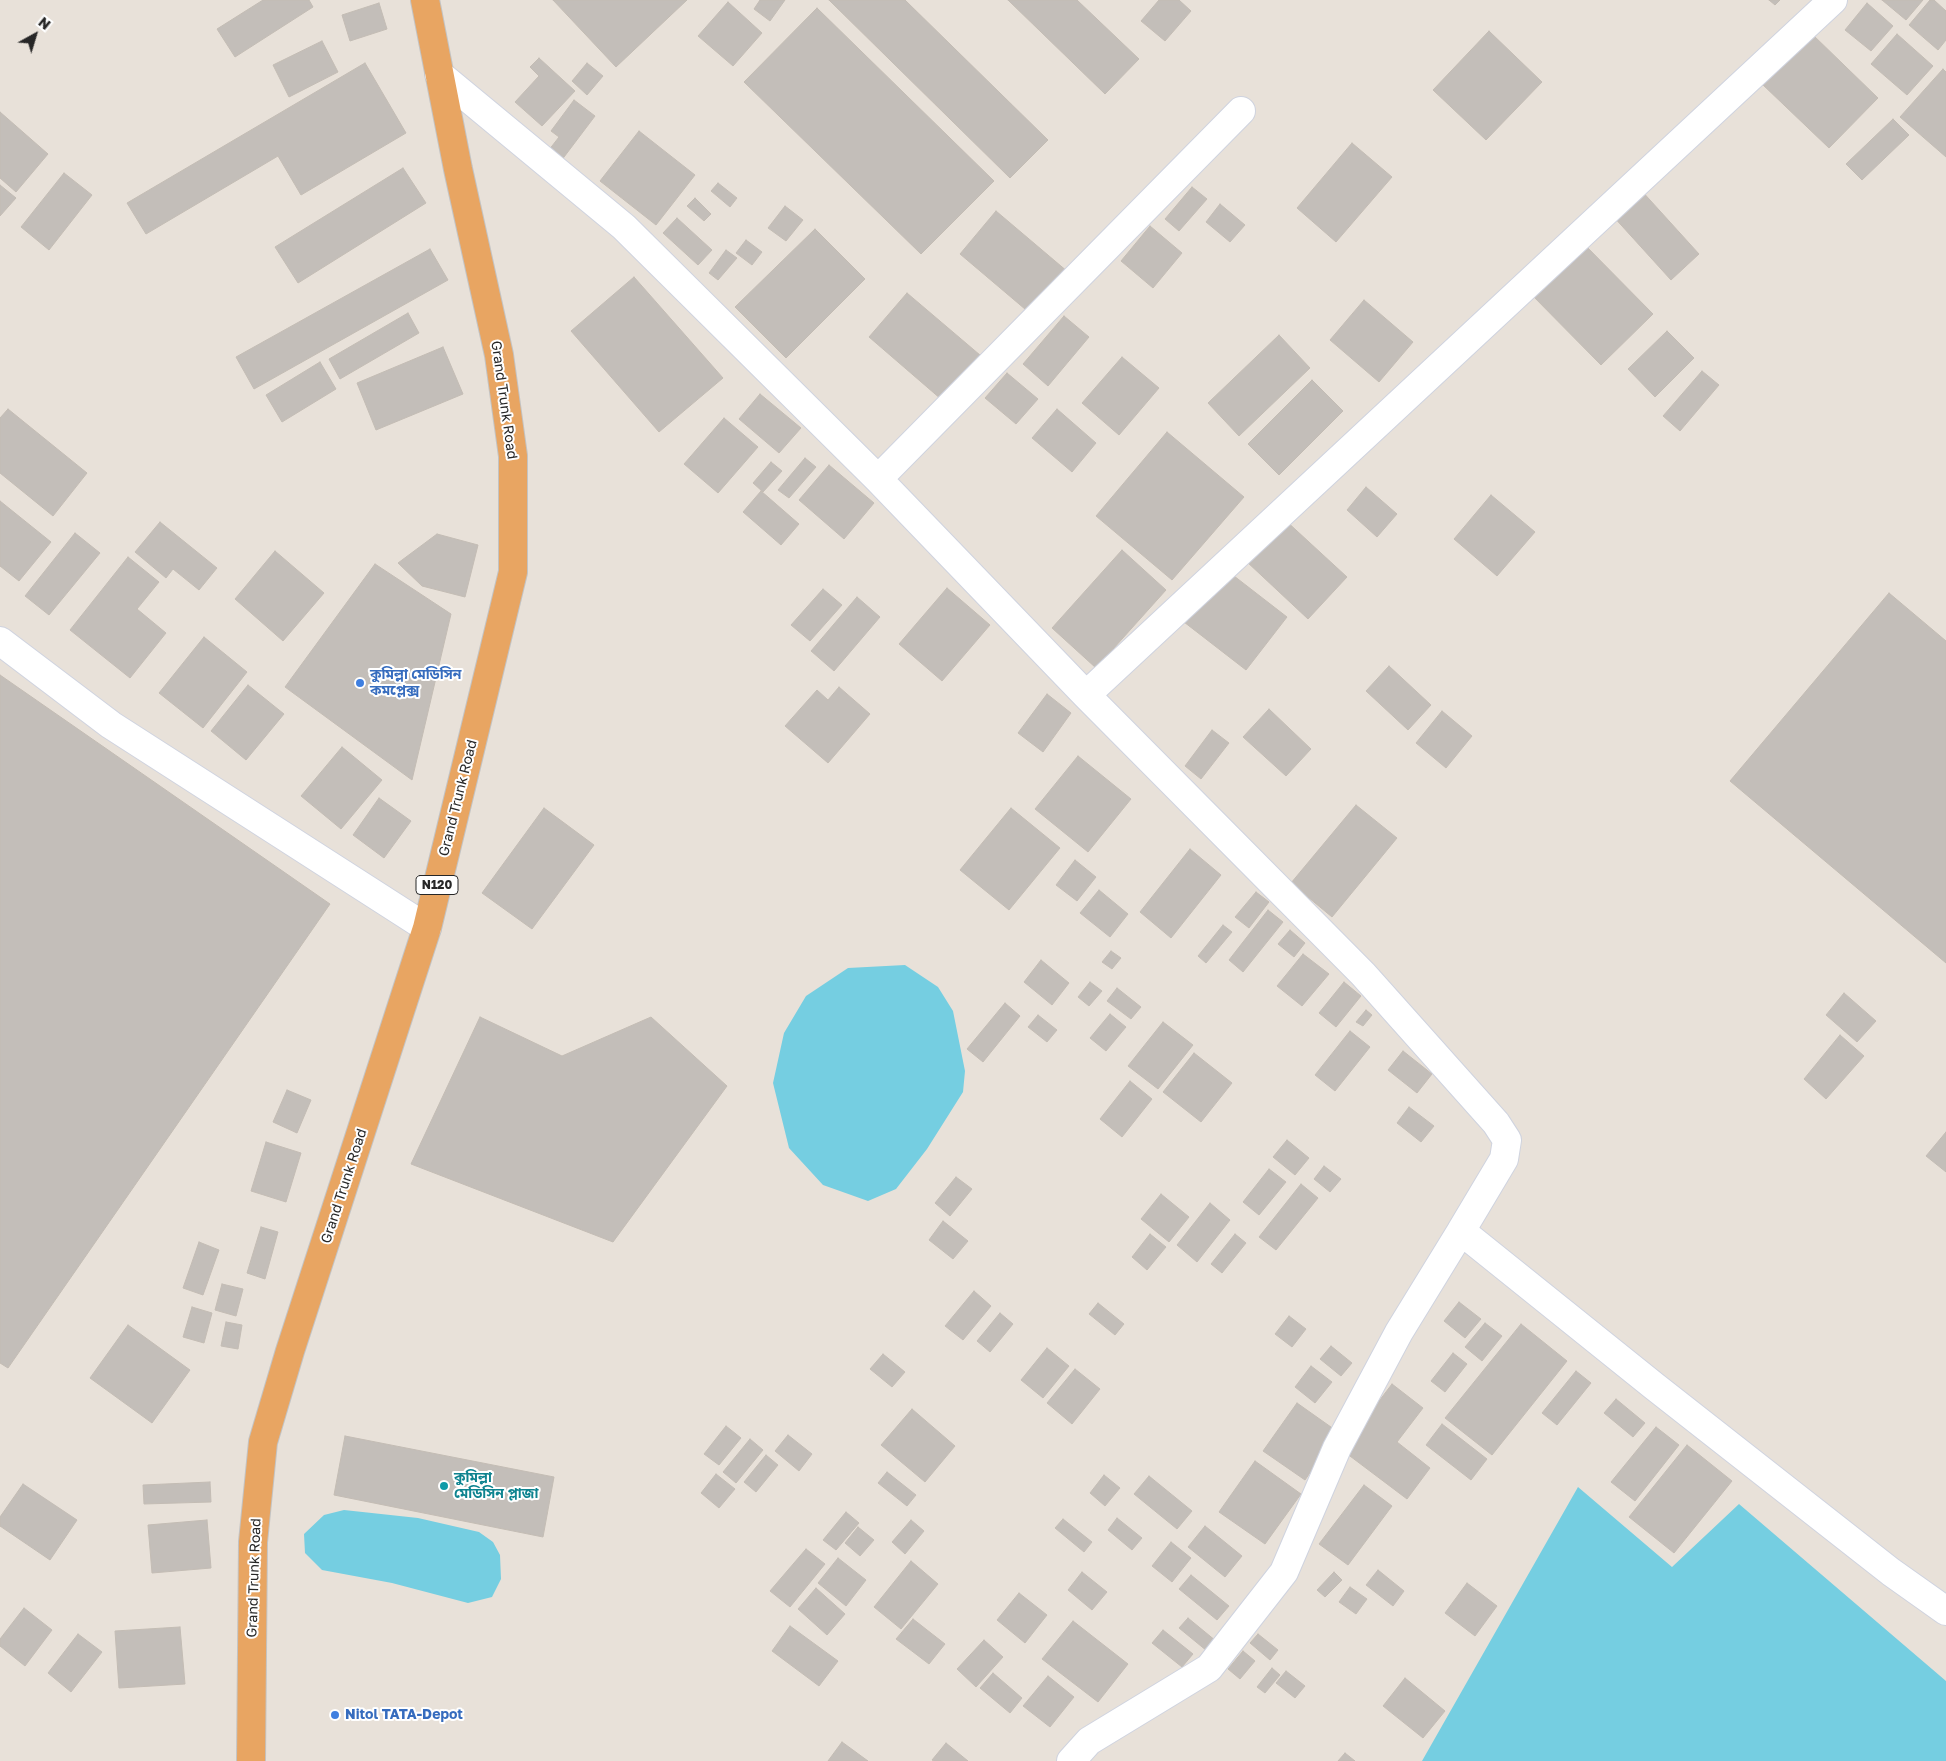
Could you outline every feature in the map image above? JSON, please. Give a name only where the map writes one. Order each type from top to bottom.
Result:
[{"type":"highway","name":"Grand Trunk Road","points":[[251,1761],[253,1542],[263,1442],[293,1342],[427,928],[512,572],[514,456],[499,355],[458,169],[425,0]]},
{"type":"street","points":[[1086,695],[1833,0]]},
{"type":"street","points":[[439,74],[624,227],[878,479],[1086,695],[1363,974],[1496,1123],[1507,1140],[1504,1159],[1399,1332],[1337,1448],[1284,1572],[1209,1668],[1089,1741],[1071,1761]]},
{"type":"street","points":[[878,479],[1241,111]]},
{"type":"street","points":[[0,641],[111,725],[427,928]]},
{"type":"street","points":[[1461,1232],[1891,1572],[1946,1611]]},
{"type":"water","points":[[905,965],[938,987],[953,1011],[965,1071],[963,1092],[927,1149],[896,1189],[868,1201],[823,1185],[789,1148],[773,1083],[784,1033],[806,996],[848,968]]},
{"type":"water","points":[[1578,1487],[1672,1567],[1739,1504],[1946,1681],[1946,1761],[1422,1761]]},
{"type":"water","points":[[344,1510],[418,1518],[479,1532],[493,1542],[500,1555],[501,1579],[492,1597],[468,1603],[392,1583],[322,1570],[305,1553],[304,1534],[324,1515]]},
{"type":"building","points":[[263,0],[309,0],[313,7],[235,57],[217,29]]},
{"type":"building","points":[[553,0],[687,0],[616,67]]},
{"type":"building","points":[[760,0],[785,0],[770,21],[754,9]]},
{"type":"building","points":[[829,0],[905,0],[1048,140],[1010,178]]},
{"type":"building","points":[[1008,0],[1077,0],[1139,59],[1105,94]]},
{"type":"building","points":[[1159,0],[1179,0],[1191,11],[1165,41],[1141,21]]},
{"type":"building","points":[[1769,0],[1780,0],[1775,5]]},
{"type":"building","points":[[1882,0],[1923,0],[1906,20]]},
{"type":"building","points":[[1930,0],[1934,0],[1946,11],[1946,40],[1938,50],[1909,25]]},
{"type":"building","points":[[728,2],[762,33],[733,66],[698,36]]},
{"type":"building","points":[[379,3],[387,29],[350,41],[342,15]]},
{"type":"building","points":[[1867,3],[1893,26],[1871,51],[1845,30]]},
{"type":"building","points":[[817,8],[994,181],[921,254],[744,82]]},
{"type":"building","points":[[1489,31],[1542,82],[1486,140],[1433,90]]},
{"type":"building","points":[[1812,34],[1878,98],[1829,148],[1762,84]]},
{"type":"building","points":[[1897,34],[1933,66],[1907,95],[1871,64]]},
{"type":"building","points":[[322,41],[338,72],[289,97],[273,65]]},
{"type":"building","points":[[539,58],[575,91],[542,126],[515,102],[539,76],[530,67]]},
{"type":"building","points":[[365,63],[406,133],[301,195],[278,156],[146,234],[127,203]]},
{"type":"building","points":[[587,63],[603,76],[587,95],[572,81]]},
{"type":"building","points":[[1943,69],[1946,72],[1946,157],[1900,117]]},
{"type":"building","points":[[574,100],[595,116],[558,165],[545,155],[559,137],[551,131]]},
{"type":"building","points":[[0,112],[48,154],[16,192],[0,178]]},
{"type":"building","points":[[1893,119],[1909,135],[1862,180],[1846,164]]},
{"type":"building","points":[[639,131],[695,175],[656,225],[600,181]]},
{"type":"building","points":[[1352,143],[1392,177],[1336,242],[1297,208]]},
{"type":"building","points":[[403,168],[426,203],[298,283],[275,247]]},
{"type":"building","points":[[64,173],[92,195],[49,250],[21,227]]},
{"type":"building","points":[[718,183],[737,198],[730,207],[711,191]]},
{"type":"building","points":[[0,185],[16,198],[0,216]]},
{"type":"building","points":[[1192,187],[1207,199],[1179,231],[1165,219]]},
{"type":"building","points":[[1640,189],[1699,254],[1671,280],[1612,215]]},
{"type":"building","points":[[695,198],[711,214],[704,221],[687,206]]},
{"type":"building","points":[[1220,204],[1245,225],[1230,242],[1206,222]]},
{"type":"building","points":[[785,206],[803,220],[786,241],[768,228]]},
{"type":"building","points":[[996,211],[1068,272],[1032,315],[960,254]]},
{"type":"building","points":[[677,218],[712,250],[698,265],[663,233]]},
{"type":"building","points":[[1150,226],[1182,253],[1153,288],[1121,261]]},
{"type":"building","points":[[815,229],[865,279],[786,358],[735,307]]},
{"type":"building","points":[[746,240],[762,252],[752,265],[736,253]]},
{"type":"building","points":[[1581,241],[1653,314],[1601,365],[1529,292]]},
{"type":"building","points":[[430,249],[448,280],[254,389],[236,357]]},
{"type":"building","points":[[726,250],[737,258],[718,280],[709,273]]},
{"type":"building","points":[[634,277],[723,378],[659,432],[571,331]]},
{"type":"building","points":[[907,293],[987,361],[949,406],[869,337]]},
{"type":"building","points":[[1364,300],[1413,342],[1379,382],[1330,340]]},
{"type":"building","points":[[408,313],[419,333],[340,379],[329,359]]},
{"type":"building","points":[[1064,316],[1089,337],[1048,386],[1023,364]]},
{"type":"building","points":[[1667,331],[1694,358],[1655,397],[1628,369]]},
{"type":"building","points":[[1279,335],[1310,368],[1239,436],[1208,403]]},
{"type":"building","points":[[443,347],[463,394],[376,430],[357,383]]},
{"type":"building","points":[[1122,357],[1159,388],[1119,435],[1082,403]]},
{"type":"building","points":[[320,362],[336,389],[282,422],[266,395]]},
{"type":"building","points":[[1702,371],[1719,385],[1680,431],[1663,416]]},
{"type":"building","points":[[1007,373],[1038,399],[1016,424],[985,398]]},
{"type":"building","points":[[1312,380],[1343,411],[1279,475],[1248,444]]},
{"type":"building","points":[[760,394],[801,428],[779,453],[739,419]]},
{"type":"building","points":[[8,409],[87,473],[53,516],[0,473],[0,418]]},
{"type":"building","points":[[1057,409],[1096,443],[1072,472],[1032,438]]},
{"type":"building","points":[[724,418],[758,447],[718,493],[684,464]]},
{"type":"building","points":[[1167,432],[1244,497],[1172,580],[1096,516]]},
{"type":"building","points":[[805,458],[816,467],[789,498],[778,490]]},
{"type":"building","points":[[771,462],[782,471],[763,492],[753,483]]},
{"type":"building","points":[[829,465],[874,503],[844,539],[799,500]]},
{"type":"building","points":[[1366,487],[1397,514],[1377,537],[1347,510]]},
{"type":"building","points":[[761,491],[799,524],[781,545],[743,512]]},
{"type":"building","points":[[1491,495],[1535,532],[1497,576],[1454,539]]},
{"type":"building","points":[[0,501],[51,542],[19,581],[0,566]]},
{"type":"building","points":[[1284,519],[1347,577],[1308,619],[1246,561]]},
{"type":"building","points":[[160,522],[217,568],[199,590],[173,569],[166,578],[135,552]]},
{"type":"building","points":[[75,533],[100,553],[49,615],[25,596]]},
{"type":"building","points":[[437,534],[478,545],[465,597],[422,586],[398,563]]},
{"type":"building","points":[[1122,550],[1166,590],[1096,668],[1052,628]]},
{"type":"building","points":[[275,551],[324,593],[283,641],[235,599]]},
{"type":"building","points":[[128,557],[159,582],[137,609],[166,633],[130,678],[70,630]]},
{"type":"building","points":[[375,564],[451,614],[412,780],[285,687]]},
{"type":"building","points":[[1225,569],[1287,617],[1246,670],[1184,622]]},
{"type":"building","points":[[947,588],[990,625],[942,681],[899,644]]},
{"type":"building","points":[[823,589],[842,605],[810,641],[791,625]]},
{"type":"building","points":[[1889,593],[1946,641],[1946,963],[1730,781]]},
{"type":"building","points":[[857,597],[880,617],[834,671],[811,651]]},
{"type":"building","points":[[204,637],[247,672],[203,728],[159,693]]},
{"type":"building","points":[[1389,666],[1431,705],[1408,730],[1366,691]]},
{"type":"building","points":[[0,675],[330,904],[8,1368],[0,1363]]},
{"type":"building","points":[[248,685],[284,714],[246,760],[211,731]]},
{"type":"building","points":[[839,687],[870,714],[828,763],[785,726],[817,690],[828,700]]},
{"type":"building","points":[[1047,694],[1071,713],[1043,752],[1018,733]]},
{"type":"building","points":[[1269,709],[1311,749],[1286,776],[1243,737]]},
{"type":"building","points":[[1442,711],[1472,736],[1446,768],[1416,743]]},
{"type":"building","points":[[1212,730],[1229,743],[1201,779],[1185,766]]},
{"type":"building","points":[[342,747],[382,780],[341,829],[301,796]]},
{"type":"building","points":[[1078,756],[1131,799],[1088,852],[1035,809]]},
{"type":"building","points":[[379,798],[411,821],[384,858],[353,835]]},
{"type":"building","points":[[1356,805],[1397,838],[1332,917],[1291,883]]},
{"type":"building","points":[[544,808],[594,845],[532,929],[482,893]]},
{"type":"building","points":[[1011,808],[1060,848],[1009,910],[960,870]]},
{"type":"building","points":[[1190,849],[1221,875],[1171,938],[1140,912]]},
{"type":"building","points":[[1075,860],[1096,877],[1077,901],[1056,885]]},
{"type":"building","points":[[1099,890],[1128,914],[1110,937],[1080,913]]},
{"type":"building","points":[[1256,892],[1269,902],[1249,928],[1235,917]]},
{"type":"building","points":[[1268,910],[1283,922],[1243,972],[1229,960]]},
{"type":"building","points":[[1223,925],[1232,932],[1206,963],[1198,956]]},
{"type":"building","points":[[1290,930],[1305,943],[1294,957],[1278,944]]},
{"type":"building","points":[[1111,951],[1121,958],[1112,969],[1102,962]]},
{"type":"building","points":[[1303,954],[1329,974],[1302,1006],[1277,986]]},
{"type":"building","points":[[1041,960],[1069,983],[1052,1005],[1024,982]]},
{"type":"building","points":[[1090,982],[1102,991],[1089,1006],[1078,997]]},
{"type":"building","points":[[1344,982],[1361,996],[1336,1027],[1319,1013]]},
{"type":"building","points":[[1117,988],[1141,1007],[1131,1019],[1107,1001]]},
{"type":"building","points":[[1844,993],[1876,1021],[1857,1042],[1826,1015]]},
{"type":"building","points":[[1005,1003],[1020,1016],[983,1062],[967,1049]]},
{"type":"building","points":[[1366,1010],[1372,1015],[1363,1026],[1356,1022]]},
{"type":"building","points":[[1110,1014],[1126,1027],[1106,1051],[1090,1038]]},
{"type":"building","points":[[1038,1015],[1057,1030],[1047,1042],[1028,1027]]},
{"type":"building","points":[[480,1017],[562,1056],[651,1017],[727,1086],[613,1242],[411,1164]]},
{"type":"building","points":[[1163,1022],[1193,1045],[1158,1089],[1128,1066]]},
{"type":"building","points":[[1350,1031],[1370,1047],[1335,1091],[1315,1075]]},
{"type":"building","points":[[1840,1035],[1864,1056],[1826,1099],[1804,1079]]},
{"type":"building","points":[[1403,1051],[1432,1074],[1417,1093],[1388,1070]]},
{"type":"building","points":[[1194,1053],[1232,1083],[1201,1122],[1163,1092]]},
{"type":"building","points":[[1130,1081],[1152,1099],[1122,1137],[1100,1119]]},
{"type":"building","points":[[287,1090],[311,1100],[297,1133],[273,1122]]},
{"type":"building","points":[[1409,1107],[1434,1126],[1421,1142],[1397,1123]]},
{"type":"building","points":[[1946,1132],[1946,1172],[1926,1156]]},
{"type":"building","points":[[1287,1140],[1309,1158],[1295,1175],[1273,1157]]},
{"type":"building","points":[[266,1142],[301,1153],[286,1202],[251,1191]]},
{"type":"building","points":[[1324,1166],[1341,1179],[1330,1192],[1314,1179]]},
{"type":"building","points":[[1269,1169],[1286,1182],[1259,1215],[1243,1202]]},
{"type":"building","points":[[956,1177],[972,1189],[950,1216],[935,1203]]},
{"type":"building","points":[[1301,1184],[1318,1198],[1276,1250],[1259,1237]]},
{"type":"building","points":[[1161,1194],[1189,1217],[1169,1242],[1141,1219]]},
{"type":"building","points":[[1210,1203],[1230,1220],[1197,1262],[1177,1245]]},
{"type":"building","points":[[943,1221],[968,1241],[953,1259],[929,1240]]},
{"type":"building","points":[[261,1227],[278,1232],[265,1279],[247,1273]]},
{"type":"building","points":[[1150,1234],[1166,1247],[1147,1270],[1132,1257]]},
{"type":"building","points":[[1235,1234],[1246,1243],[1222,1273],[1211,1264]]},
{"type":"building","points":[[199,1242],[219,1250],[203,1295],[183,1288]]},
{"type":"building","points":[[222,1284],[243,1289],[236,1316],[215,1310]]},
{"type":"building","points":[[974,1291],[991,1306],[963,1340],[945,1326]]},
{"type":"building","points":[[1459,1302],[1481,1319],[1465,1338],[1444,1321]]},
{"type":"building","points":[[1098,1303],[1124,1324],[1115,1335],[1089,1314]]},
{"type":"building","points":[[192,1307],[212,1313],[204,1343],[183,1337]]},
{"type":"building","points":[[1000,1313],[1013,1324],[990,1352],[977,1341]]},
{"type":"building","points":[[1289,1316],[1306,1329],[1292,1347],[1275,1334]]},
{"type":"building","points":[[226,1322],[242,1325],[238,1349],[221,1346]]},
{"type":"building","points":[[1485,1323],[1502,1336],[1482,1361],[1465,1347]]},
{"type":"building","points":[[1521,1324],[1567,1361],[1492,1455],[1445,1418]]},
{"type":"building","points":[[128,1325],[190,1370],[152,1423],[90,1378]]},
{"type":"building","points":[[1331,1346],[1352,1363],[1341,1376],[1320,1359]]},
{"type":"building","points":[[1047,1348],[1069,1366],[1043,1398],[1021,1380]]},
{"type":"building","points":[[1453,1353],[1467,1364],[1445,1392],[1431,1381]]},
{"type":"building","points":[[883,1354],[905,1372],[892,1387],[870,1369]]},
{"type":"building","points":[[1311,1366],[1332,1382],[1315,1403],[1295,1387]]},
{"type":"building","points":[[1075,1369],[1100,1389],[1072,1424],[1047,1403]]},
{"type":"building","points":[[1576,1371],[1591,1383],[1557,1425],[1542,1413]]},
{"type":"building","points":[[1392,1384],[1423,1408],[1397,1442],[1430,1468],[1407,1499],[1342,1450]]},
{"type":"building","points":[[1616,1399],[1645,1423],[1633,1437],[1604,1413]]},
{"type":"building","points":[[1297,1403],[1338,1432],[1305,1480],[1263,1451]]},
{"type":"building","points":[[912,1409],[955,1446],[925,1482],[881,1445]]},
{"type":"building","points":[[1442,1424],[1487,1459],[1471,1480],[1426,1445]]},
{"type":"building","points":[[726,1426],[741,1438],[719,1465],[704,1454]]},
{"type":"building","points":[[1656,1427],[1679,1445],[1635,1501],[1611,1482]]},
{"type":"building","points":[[788,1435],[812,1454],[799,1471],[775,1451]]},
{"type":"building","name":"কুমিল্লা মেডিসিন প্লাজা","points":[[345,1436],[554,1477],[543,1537],[334,1495]]},
{"type":"building","points":[[750,1439],[763,1450],[736,1483],[723,1472]]},
{"type":"building","points":[[1687,1445],[1732,1481],[1674,1553],[1629,1517]]},
{"type":"building","points":[[766,1455],[778,1465],[756,1492],[744,1482]]},
{"type":"building","points":[[1255,1461],[1301,1494],[1265,1544],[1219,1512]]},
{"type":"building","points":[[887,1472],[916,1495],[907,1506],[878,1483]]},
{"type":"building","points":[[716,1474],[735,1489],[719,1508],[701,1493]]},
{"type":"building","points":[[1104,1475],[1120,1488],[1105,1506],[1090,1493]]},
{"type":"building","points":[[1149,1476],[1192,1511],[1177,1529],[1134,1494]]},
{"type":"building","points":[[210,1482],[211,1502],[144,1504],[143,1485]]},
{"type":"building","points":[[23,1484],[77,1520],[50,1560],[0,1526],[0,1517]]},
{"type":"building","points":[[1364,1485],[1392,1506],[1348,1565],[1319,1544]]},
{"type":"building","points":[[846,1512],[859,1523],[836,1550],[823,1540]]},
{"type":"building","points":[[1117,1518],[1142,1538],[1132,1550],[1108,1530]]},
{"type":"building","points":[[1063,1519],[1092,1542],[1084,1552],[1055,1528]]},
{"type":"building","points":[[207,1520],[211,1568],[152,1573],[148,1525]]},
{"type":"building","points":[[911,1520],[924,1531],[905,1554],[892,1542]]},
{"type":"building","points":[[1205,1526],[1242,1556],[1225,1577],[1188,1547]]},
{"type":"building","points":[[858,1527],[874,1540],[860,1556],[845,1543]]},
{"type":"building","points":[[1171,1542],[1191,1558],[1172,1582],[1152,1566]]},
{"type":"building","points":[[806,1549],[825,1564],[790,1607],[770,1591]]},
{"type":"building","points":[[838,1558],[866,1580],[846,1606],[818,1583]]},
{"type":"building","points":[[911,1561],[938,1584],[901,1629],[874,1607]]},
{"type":"building","points":[[1378,1570],[1404,1591],[1393,1606],[1366,1585]]},
{"type":"building","points":[[1082,1572],[1107,1592],[1092,1610],[1068,1590]]},
{"type":"building","points":[[1334,1572],[1342,1580],[1325,1597],[1317,1590]]},
{"type":"building","points":[[1191,1575],[1229,1606],[1217,1620],[1179,1589]]},
{"type":"building","points":[[1467,1583],[1497,1606],[1475,1636],[1445,1613]]},
{"type":"building","points":[[1350,1587],[1367,1599],[1356,1614],[1339,1602]]},
{"type":"building","points":[[816,1588],[845,1614],[827,1635],[798,1609]]},
{"type":"building","points":[[1019,1593],[1047,1615],[1025,1643],[997,1620]]},
{"type":"building","points":[[24,1608],[52,1630],[25,1666],[0,1646],[0,1639]]},
{"type":"building","points":[[1188,1618],[1216,1641],[1207,1651],[1179,1628]]},
{"type":"building","points":[[913,1619],[945,1644],[929,1664],[896,1639]]},
{"type":"building","points":[[1073,1621],[1128,1664],[1098,1702],[1042,1659]]},
{"type":"building","points":[[790,1626],[838,1661],[819,1686],[772,1651]]},
{"type":"building","points":[[180,1627],[185,1684],[119,1688],[115,1631]]},
{"type":"building","points":[[1163,1630],[1193,1654],[1182,1667],[1152,1643]]},
{"type":"building","points":[[78,1634],[102,1652],[71,1692],[48,1673]]},
{"type":"building","points":[[1258,1634],[1278,1650],[1270,1660],[1250,1643]]},
{"type":"building","points":[[984,1640],[1003,1657],[976,1687],[957,1669]]},
{"type":"building","points":[[1243,1651],[1255,1661],[1240,1679],[1228,1669]]},
{"type":"building","points":[[1272,1668],[1280,1675],[1265,1693],[1257,1687]]},
{"type":"building","points":[[1286,1671],[1305,1686],[1295,1698],[1276,1683]]},
{"type":"building","points":[[993,1673],[1022,1698],[1010,1713],[980,1688]]},
{"type":"building","points":[[1048,1676],[1074,1697],[1050,1727],[1023,1706]]},
{"type":"building","points":[[1405,1678],[1445,1711],[1423,1738],[1383,1706]]},
{"type":"building","points":[[842,1742],[868,1761],[828,1761]]},
{"type":"building","points":[[946,1743],[968,1761],[932,1760]]},
{"type":"building","points":[[1345,1753],[1355,1761],[1338,1761]]},
{"type":"place","name":"কুমিল্লা মেডিসিন কমপ্লেক্স","points":[[360,683]]},
{"type":"place","name":"কুমিল্লা মেডিসিন প্লাজা","points":[[444,1486]]},
{"type":"place","name":"Nitol TATA-Depot","points":[[335,1715]]}]
